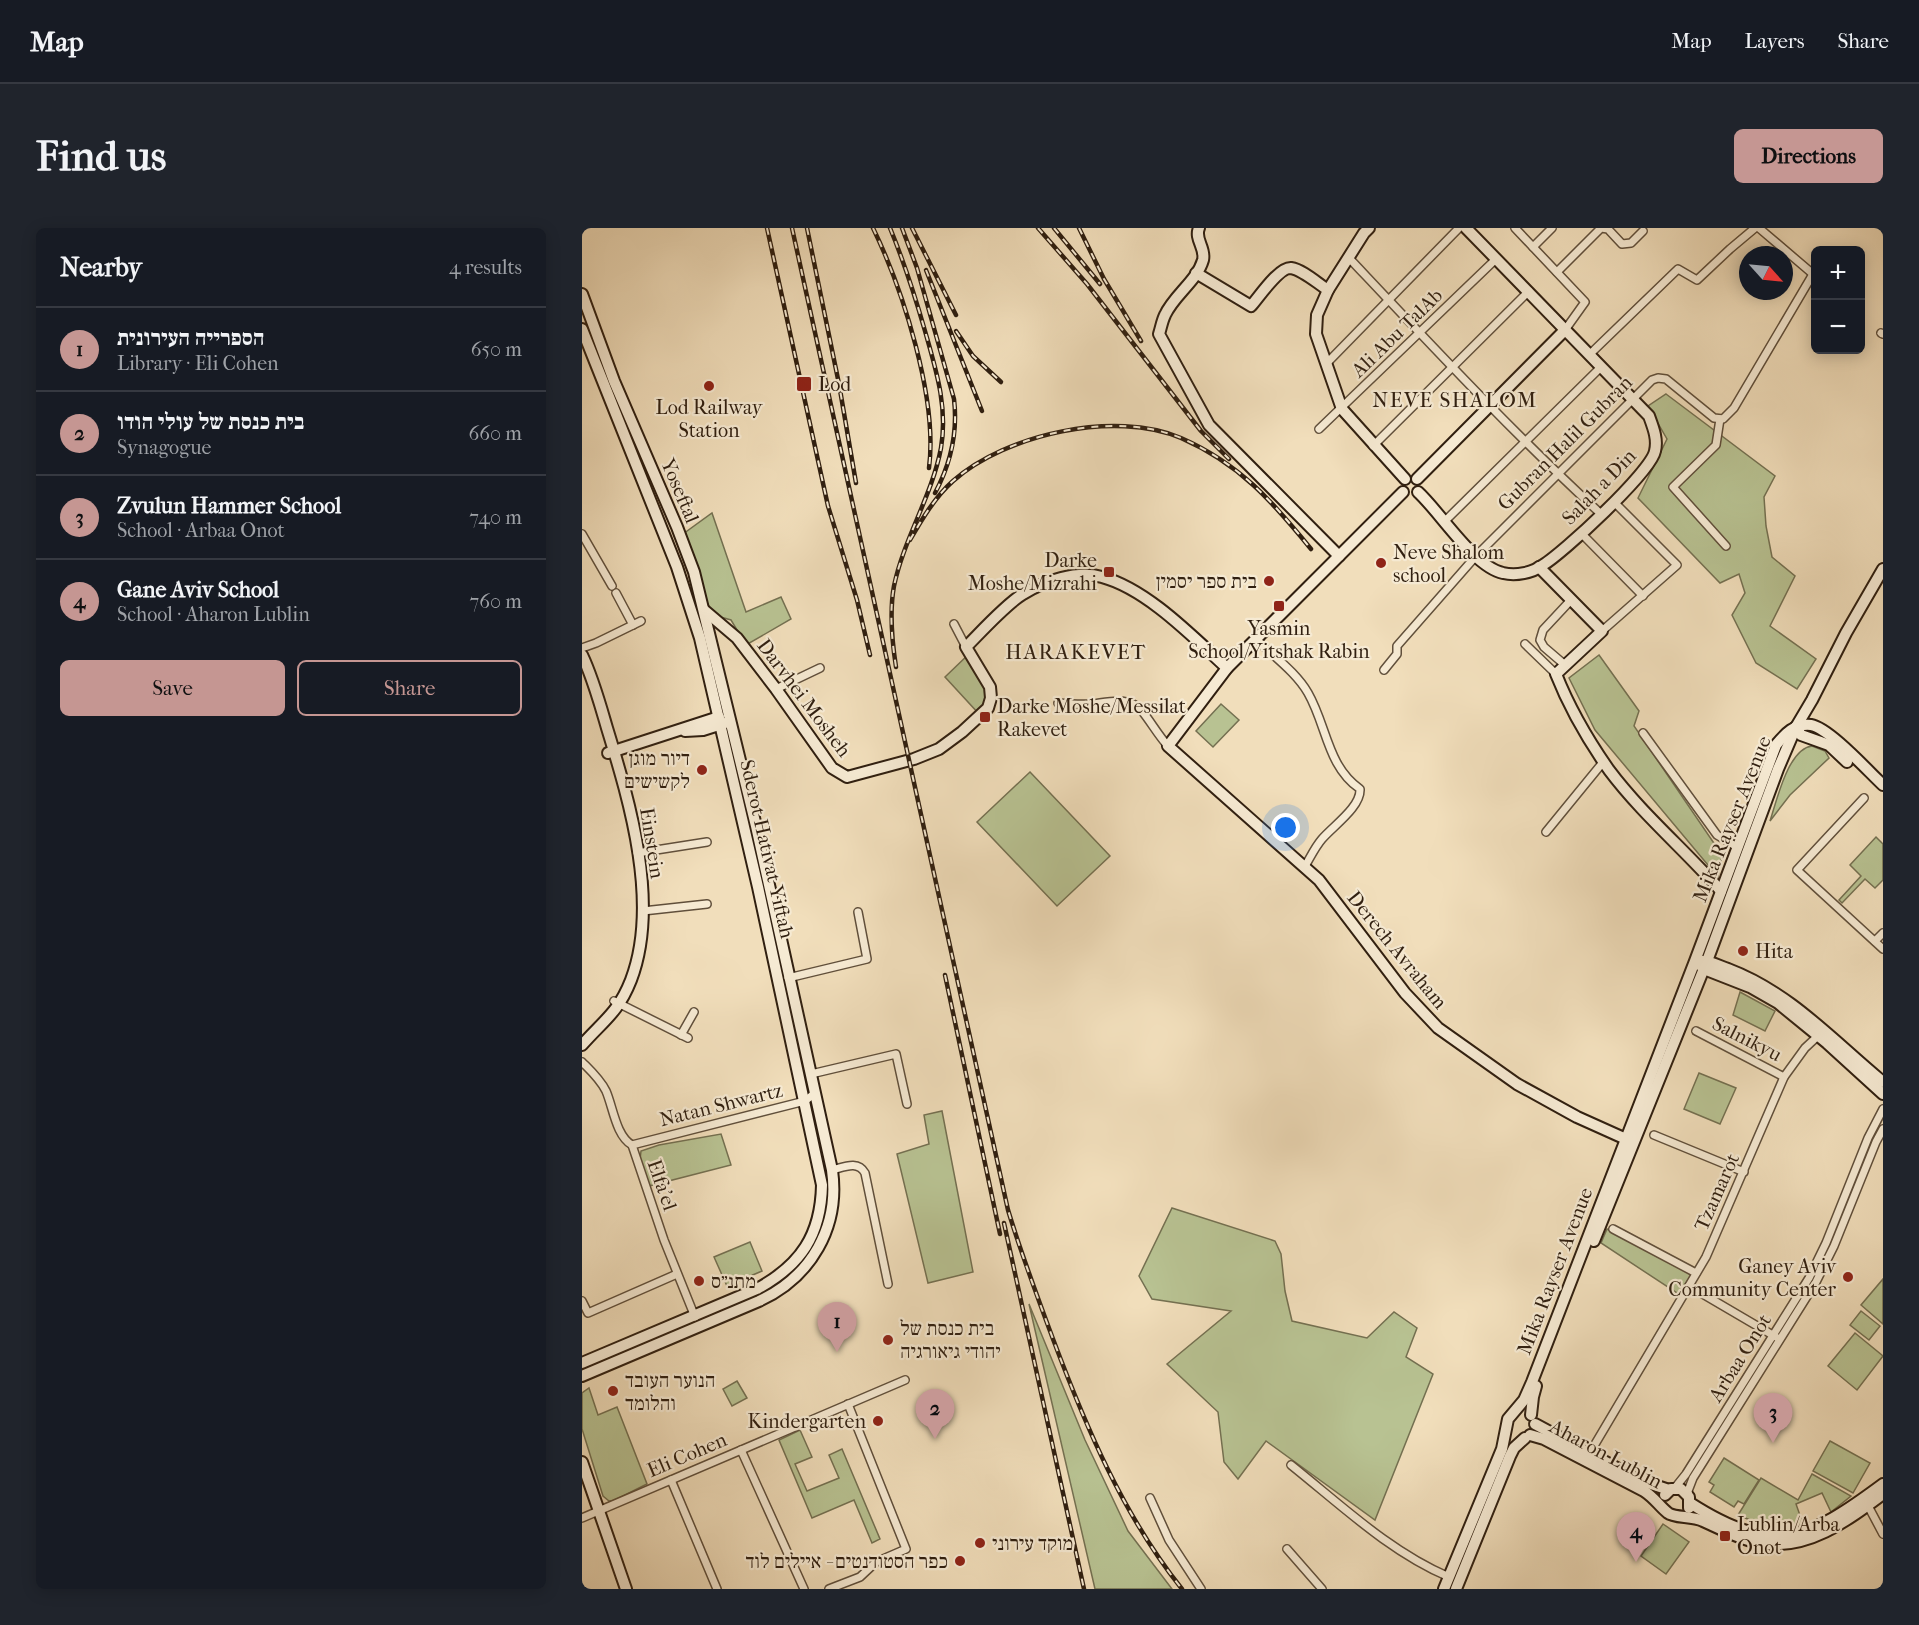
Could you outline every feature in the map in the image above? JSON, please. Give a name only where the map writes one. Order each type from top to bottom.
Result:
[{"type":"street","points":[[1199,228],[1197,232],[1198,240],[1204,249],[1203,260],[1165,315],[1159,334],[1209,425],[1339,556]]},
{"type":"street","points":[[1369,228],[1328,290],[1317,315],[1316,334],[1342,410],[1374,446],[1420,485],[1418,492],[1410,495],[1403,492]]},
{"type":"street","points":[[1326,364],[1460,228]]},
{"type":"street","name":"Salah a Din","points":[[1418,492],[1476,556],[1501,573],[1516,575],[1539,567],[1554,557],[1614,502],[1648,466],[1655,453],[1655,435],[1649,416],[1466,228]]},
{"type":"street","points":[[1403,492],[1401,484],[1411,479],[1490,405],[1565,330],[1585,302],[1515,228]]},
{"type":"street","points":[[1533,247],[1552,228]]},
{"type":"street","points":[[1557,272],[1601,228],[1608,229],[1622,243],[1631,243],[1643,231]]},
{"type":"street","points":[[1589,355],[1678,269],[1697,280],[1730,249],[1757,228],[1811,270]]},
{"type":"street","points":[[1349,258],[1419,334],[1525,442],[1601,514]]},
{"type":"street","name":"Ali Abu TalAb","points":[[1319,429],[1342,410],[1496,259]]},
{"type":"street","points":[[1196,273],[1251,306],[1281,271],[1289,268],[1298,270],[1328,290]]},
{"type":"street","points":[[1726,546],[1673,487],[1716,445],[1720,418],[1723,419],[1734,408],[1811,277]]},
{"type":"street","points":[[1374,446],[1528,291]]},
{"type":"street","name":"Yoseftal","points":[[582,294],[614,381],[681,536],[711,638]]},
{"type":"street","name":"Yoseftal","points":[[582,329],[690,605]]},
{"type":"street","points":[[1445,521],[1601,368]]},
{"type":"street","name":"Gubran Halil Gubran","points":[[1384,670],[1397,654],[1397,646],[1476,556],[1652,380],[1666,379],[1714,418],[1720,418]]},
{"type":"street","points":[[1058,703],[1093,704],[1118,700],[1135,705],[1168,746],[1227,668],[1403,492]]},
{"type":"street","points":[[1556,674],[1677,565],[1614,502]]},
{"type":"street","points":[[1581,533],[1643,596]]},
{"type":"street","points":[[582,534],[633,625]]},
{"type":"street","points":[[1539,567],[1602,631]]},
{"type":"street","points":[[1796,727],[1883,569]]},
{"type":"street","points":[[954,624],[966,647],[1020,595],[1045,582],[1076,576],[1100,576],[1122,584],[1165,613],[1227,668]]},
{"type":"street","points":[[1565,665],[1540,640],[1543,630],[1571,600]]},
{"type":"street","name":"Sderot Hativat Yiftah","points":[[582,1376],[769,1296],[787,1285],[804,1269],[816,1251],[828,1226],[833,1201],[832,1170],[756,826],[690,605]]},
{"type":"street","name":"Darvhei Mosheh","points":[[704,610],[726,627],[776,688],[831,768],[842,776],[854,777],[939,749],[962,732],[987,708],[991,698],[990,687],[966,647]]},
{"type":"street","points":[[582,648],[641,621]]},
{"type":"street","points":[[711,638],[715,627],[726,627]]},
{"type":"street","name":"Sderot Hativat Yiftah","points":[[582,1363],[773,1280],[794,1263],[810,1239],[820,1212],[822,1185],[723,720],[711,638]]},
{"type":"street","points":[[1256,639],[1299,680],[1306,690],[1314,703],[1340,770],[1360,789],[1361,794],[1350,811],[1322,840],[1304,868]]},
{"type":"street","points":[[582,655],[596,643]]},
{"type":"street","points":[[1525,644],[1556,674],[1566,701],[1604,761],[1651,817],[1721,891]]},
{"type":"street","name":"Einstein","points":[[582,655],[592,679],[611,752],[631,850],[636,912],[635,936],[630,964],[617,1002]]},
{"type":"street","points":[[776,688],[820,668]]},
{"type":"street","name":"Einstein","points":[[582,672],[625,792],[637,854],[643,911],[638,956],[632,978],[606,1022],[595,1030],[582,1045]]},
{"type":"street","points":[[611,752],[680,731],[694,724],[723,720]]},
{"type":"street","points":[[1796,727],[1811,725],[1828,734],[1883,785]]},
{"type":"street","points":[[1796,727],[1802,735],[1829,745],[1883,794]]},
{"type":"street","name":"Mika Rayser Avenue","points":[[1533,1420],[1533,1397],[1537,1383],[1796,727]]},
{"type":"street","name":"Mika Rayser Avenue","points":[[1514,1412],[1524,1400],[1532,1382],[1626,1139],[1702,963],[1721,891],[1776,745],[1785,734],[1796,727]]},
{"type":"street","points":[[1643,733],[1717,835],[1737,847]]},
{"type":"street","points":[[1785,752],[1798,741],[1808,738]]},
{"type":"street","name":"Derech Avraham","points":[[1168,746],[1319,880],[1405,993],[1438,1028],[1517,1084],[1577,1117],[1626,1139]]},
{"type":"street","points":[[1546,832],[1604,761]]},
{"type":"street","points":[[1864,798],[1797,870],[1883,949]]},
{"type":"street","points":[[637,854],[707,842]]},
{"type":"street","points":[[643,911],[707,904]]},
{"type":"street","points":[[779,986],[789,977],[867,959],[858,912]]},
{"type":"street","points":[[1875,941],[1883,933]]},
{"type":"street","points":[[1702,963],[1767,996],[1821,1033],[1883,1082]]},
{"type":"street","points":[[617,1002],[684,1036],[694,1012]]},
{"type":"street","name":"Salnikyu","points":[[1696,1031],[1784,1077]]},
{"type":"street","points":[[1821,1033],[1883,1094]]},
{"type":"street","name":"Tzamarot","points":[[1587,1457],[1706,1257],[1784,1077],[1805,1048],[1821,1033]]},
{"type":"street","points":[[811,1074],[896,1054],[907,1104]]},
{"type":"street","name":"Elfa'el","points":[[582,1062],[600,1082],[622,1135],[632,1145],[660,1230],[694,1316],[703,1324]]},
{"type":"street","name":"Natan Shwartz","points":[[632,1145],[805,1101],[815,1093]]},
{"type":"street","name":"Arbaa Onot","points":[[1690,1500],[1689,1491],[1693,1478],[1777,1338],[1809,1278],[1868,1138],[1883,1109]]},
{"type":"street","name":"Arbaa Onot","points":[[1671,1489],[1686,1474],[1816,1282],[1834,1246],[1883,1129]]},
{"type":"street","points":[[1654,1135],[1744,1172]]},
{"type":"street","points":[[832,1170],[857,1165],[865,1173],[888,1284]]},
{"type":"street","points":[[1613,1229],[1696,1273]]},
{"type":"street","points":[[582,1301],[588,1313],[678,1274]]},
{"type":"street","points":[[1689,1286],[1777,1338]]},
{"type":"street","name":"Eli Cohen","points":[[582,1518],[905,1380]]},
{"type":"street","points":[[829,1589],[860,1576],[876,1562],[906,1549],[848,1404]]},
{"type":"street","points":[[1444,1589],[1502,1449],[1508,1419],[1514,1412],[1525,1411],[1533,1420],[1527,1436],[1509,1456],[1456,1589]]},
{"type":"street","name":"Aharon Lublin","points":[[1533,1420],[1587,1457],[1644,1491],[1663,1507]]},
{"type":"street","points":[[1507,1428],[1516,1437],[1527,1436]]},
{"type":"street","name":"Aharon Lublin","points":[[1527,1436],[1544,1439],[1657,1488],[1671,1489]]},
{"type":"street","points":[[741,1450],[804,1589]]},
{"type":"street","points":[[582,1462],[626,1589]]},
{"type":"street","points":[[1291,1465],[1396,1548],[1449,1577]]},
{"type":"street","points":[[671,1480],[717,1589]]},
{"type":"street","points":[[1883,1484],[1865,1502],[1816,1537],[1782,1544],[1749,1540],[1693,1517],[1668,1513],[1663,1507],[1664,1496],[1671,1489],[1685,1491],[1690,1500],[1705,1513],[1740,1529],[1775,1536],[1812,1529],[1865,1502],[1883,1494]]},
{"type":"street","points":[[1150,1498],[1169,1540],[1201,1589]]},
{"type":"street","points":[[1679,1515],[1687,1511],[1690,1500]]},
{"type":"street","points":[[1865,1502],[1883,1534]]},
{"type":"street","points":[[1287,1549],[1322,1589]]},
{"type":"green space","points":[[1666,394],[1775,476],[1764,497],[1766,526],[1772,557],[1795,576],[1770,626],[1816,659],[1797,689],[1756,663],[1732,615],[1745,593],[1739,574],[1720,583],[1638,498],[1667,439],[1648,406]]},
{"type":"green space","points":[[712,513],[746,612],[781,597],[791,619],[746,645],[731,620],[708,611],[683,534]]},
{"type":"green space","points":[[970,653],[990,687],[980,715],[945,677]]},
{"type":"green space","points":[[1599,655],[1639,711],[1634,726],[1722,855],[1718,877],[1595,730],[1569,678]]},
{"type":"green space","points":[[1221,704],[1239,720],[1213,747],[1196,731]]},
{"type":"green space","points":[[1812,746],[1825,751],[1829,758],[1790,795],[1770,821],[1790,766],[1796,756]]},
{"type":"green space","points":[[1030,772],[1110,856],[1057,906],[977,822]]},
{"type":"green space","points":[[1876,837],[1883,844],[1883,880],[1875,888],[1865,879],[1842,903],[1839,900],[1861,876],[1850,865]]},
{"type":"green space","points":[[1740,992],[1775,1011],[1765,1031],[1733,1015]]},
{"type":"green space","points":[[1699,1073],[1736,1088],[1720,1124],[1684,1109]]},
{"type":"green space","points":[[942,1111],[973,1272],[928,1283],[897,1154],[929,1144],[924,1115]]},
{"type":"green space","points":[[721,1134],[731,1165],[649,1186],[640,1160],[641,1151],[659,1145]]},
{"type":"green space","points":[[1172,1208],[1275,1241],[1281,1254],[1285,1291],[1292,1321],[1367,1338],[1394,1312],[1417,1328],[1406,1357],[1433,1374],[1375,1520],[1266,1441],[1238,1479],[1224,1462],[1218,1412],[1167,1364],[1231,1311],[1152,1299],[1139,1276]]},
{"type":"green space","points":[[1607,1229],[1692,1274],[1680,1295],[1601,1243]]},
{"type":"green space","points":[[750,1242],[762,1271],[727,1286],[714,1257]]},
{"type":"green space","points":[[1883,1279],[1883,1324],[1861,1305]]},
{"type":"green space","points":[[1029,1304],[1085,1440],[1128,1531],[1172,1589],[1095,1589]]},
{"type":"green space","points":[[1861,1311],[1880,1326],[1869,1340],[1850,1325]]},
{"type":"green space","points":[[1855,1333],[1883,1356],[1857,1390],[1828,1366]]},
{"type":"green space","points":[[737,1381],[747,1398],[732,1406],[723,1389]]},
{"type":"green space","points":[[589,1388],[598,1415],[617,1407],[647,1484],[613,1501],[603,1496],[582,1429],[582,1393]]},
{"type":"green space","points":[[800,1430],[812,1457],[795,1464],[807,1491],[839,1478],[829,1455],[842,1449],[880,1539],[872,1543],[854,1500],[812,1518],[779,1440]]},
{"type":"green space","points":[[1830,1441],[1870,1463],[1853,1493],[1813,1471]]},
{"type":"green space","points":[[1724,1458],[1759,1480],[1744,1504],[1738,1501],[1734,1507],[1710,1492],[1714,1485],[1709,1482]]},
{"type":"green space","points":[[1812,1474],[1851,1496],[1831,1512],[1822,1493],[1796,1504],[1803,1524],[1770,1526],[1738,1515],[1761,1478],[1798,1500]]},
{"type":"green space","points":[[1663,1524],[1689,1542],[1666,1574],[1641,1556]]},
{"type":"railway","points":[[767,228],[828,506],[857,600],[870,655]]},
{"type":"railway","points":[[792,228],[1008,1210],[1053,1339],[1093,1437],[1124,1501],[1161,1561],[1182,1589]]},
{"type":"railway","points":[[807,228],[839,384],[856,483]]},
{"type":"railway","points":[[873,228],[896,282],[916,345],[928,410],[929,468]]},
{"type":"railway","points":[[890,228],[909,279],[937,374],[943,418],[943,433],[937,466],[904,551],[894,586],[892,627],[896,667]]},
{"type":"railway","points":[[902,228],[917,268],[954,399],[955,424],[952,448],[935,493]]},
{"type":"railway","points":[[912,228],[956,315]]},
{"type":"railway","points":[[1038,228],[1087,284],[1201,431],[1229,459]]},
{"type":"railway","points":[[1054,228],[1100,284]]},
{"type":"railway","points":[[1079,228],[1104,279],[1141,341]]},
{"type":"railway","points":[[926,270],[982,411]]},
{"type":"railway","points":[[956,331],[973,356],[1001,382]]},
{"type":"railway","points":[[910,540],[946,487],[975,465],[1031,439],[1062,431],[1125,426],[1154,430],[1181,438],[1221,460],[1254,485],[1311,549]]},
{"type":"railway","points":[[945,975],[1000,1234]]},
{"type":"railway","points":[[1004,1223],[1084,1589]]},
{"type":"place","name":"Lod","points":[[804,384]]},
{"type":"place","name":"Lod Railway Station","points":[[709,386]]},
{"type":"place","name":"Neve Shalom school","points":[[1381,563]]},
{"type":"place","name":"Darke Moshe/Mizrahi","points":[[1109,572]]},
{"type":"place","name":"בית ספר יסמין","points":[[1269,581]]},
{"type":"place","name":"Yasmin School/Yitshak Rabin","points":[[1279,606]]},
{"type":"place","name":"Darke Moshe/Messilat Rakevet","points":[[985,717]]},
{"type":"place","name":"דיור מוגן לקשישים","points":[[702,770]]},
{"type":"place","name":"Hita","points":[[1743,951]]},
{"type":"place","name":"Ganey Aviv Community Center","points":[[1848,1277]]},
{"type":"place","name":"מתנ״ס","points":[[699,1281]]},
{"type":"place","name":"בית כנסת של יהודי גיאורגיה","points":[[888,1340]]},
{"type":"place","name":"הספרייה העירונית","points":[[837,1352]]},
{"type":"place","name":"הנוער העובד והלומד","points":[[613,1391]]},
{"type":"place","name":"Kindergarten","points":[[878,1421]]},
{"type":"place","name":"בית כנסת של עולי הודו","points":[[935,1439]]},
{"type":"place","name":"Zvulun Hammer School","points":[[1773,1443]]},
{"type":"place","name":"Lublin/Arba Onot","points":[[1725,1536]]},
{"type":"place","name":"מוקד עירוני","points":[[980,1543]]},
{"type":"place","name":"כפר הסטודנטים - איילים לוד","points":[[960,1561]]},
{"type":"place","name":"Gane Aviv School","points":[[1636,1562]]},
{"type":"district","name":"NEVE SHALOM","points":[[1455,400]]},
{"type":"district","name":"HARAKEVET","points":[[1076,652]]}]
